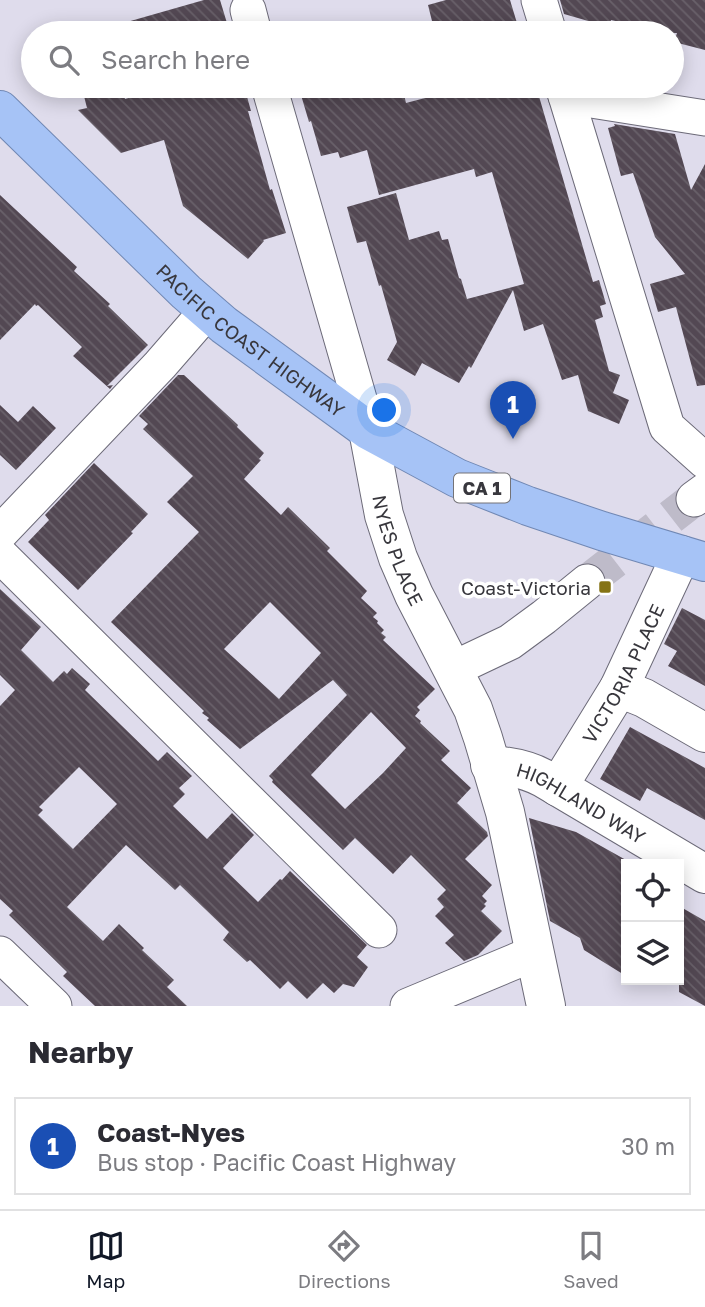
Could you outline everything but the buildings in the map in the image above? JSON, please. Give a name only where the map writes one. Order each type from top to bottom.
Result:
[{"type":"highway","name":"PACIFIC COAST HIGHWAY","points":[[0,110],[186,292],[241,339],[368,430],[457,478],[540,510],[693,559]]},
{"type":"street","points":[[539,0],[545,21]]},
{"type":"street","name":"NYES PLACE","points":[[272,98],[368,430],[384,515],[398,558],[414,595],[473,709],[505,812],[546,1006]]},
{"type":"street","points":[[567,98],[667,428],[705,461]]},
{"type":"street","points":[[601,98],[705,118]]},
{"type":"street","points":[[0,533],[208,311]]},
{"type":"street","points":[[0,555],[379,930]]},
{"type":"street","name":"VICTORIA PLACE","points":[[558,787],[693,559]]},
{"type":"street","points":[[453,669],[510,642],[587,582]]},
{"type":"street","points":[[619,688],[643,698],[705,733]]},
{"type":"street","name":"HIGHLAND WAY","points":[[490,765],[527,770],[705,874]]},
{"type":"street","points":[[408,1006],[536,953]]},
{"type":"street","points":[[0,954],[54,1006]]},
{"type":"tunnel","points":[[587,582],[694,499]]},
{"type":"place","name":"Coast-Nyes","points":[[513,439]]},
{"type":"place","name":"Coast-Victoria","points":[[605,587]]}]
